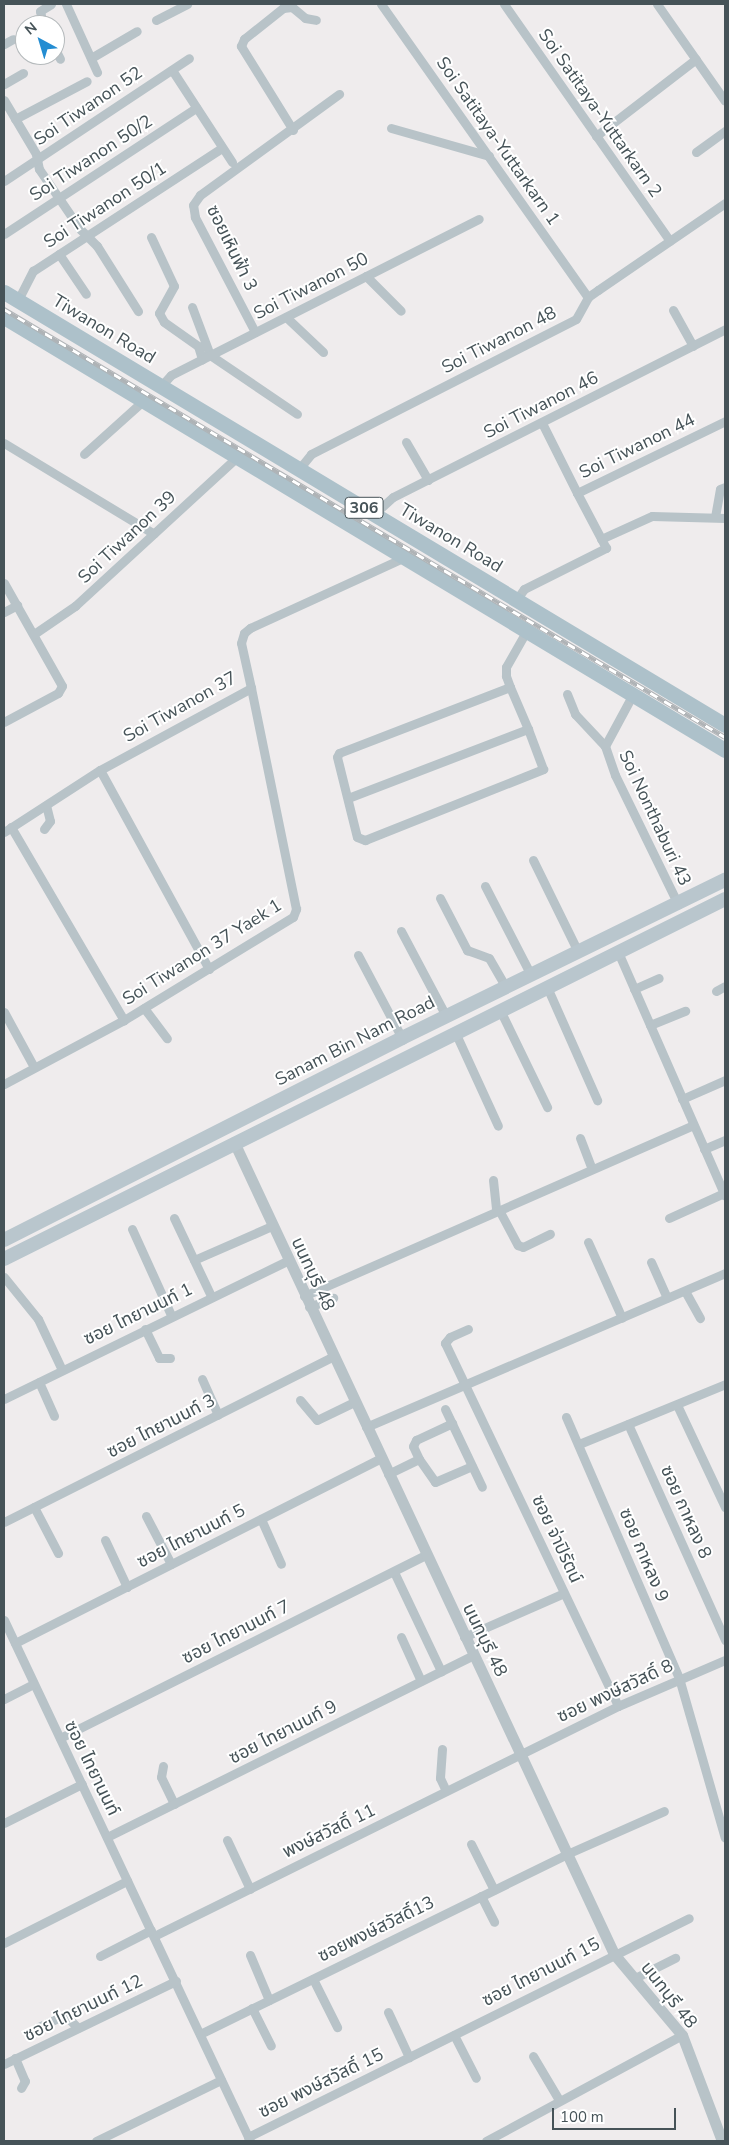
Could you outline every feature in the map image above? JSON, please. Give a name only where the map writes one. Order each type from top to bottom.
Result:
[{"type":"main road","name":"Tiwanon Road","points":[[4,292],[162,385],[399,530],[725,725]]},
{"type":"main road","name":"306","points":[[6,323],[144,400],[725,750]]},
{"type":"main road","points":[[388,547],[399,530]]},
{"type":"main road","name":"Sanam Bin Nam Road","points":[[4,1240],[446,1016],[725,880]]},
{"type":"main road","name":"Sanam Bin Nam Road","points":[[4,1259],[234,1142],[725,899]]},
{"type":"main road","points":[[227,1127],[234,1142]]},
{"type":"street","points":[[41,15],[40,11],[52,4]]},
{"type":"street","points":[[67,4],[97,72]]},
{"type":"street","name":"Soi Satitaya-Yuttarkarn 1","points":[[380,4],[588,298]]},
{"type":"street","name":"Soi Satitaya-Yuttarkarn 2","points":[[504,4],[670,241]]},
{"type":"street","points":[[657,4],[725,101]]},
{"type":"street","points":[[156,20],[184,5]]},
{"type":"street","points":[[316,20],[305,18],[292,7],[283,8],[244,39],[241,46],[293,130],[339,94]]},
{"type":"street","points":[[91,58],[137,31]]},
{"type":"street","points":[[4,44],[13,39]]},
{"type":"street","name":"Soi Tiwanon 52","points":[[4,181],[189,58]]},
{"type":"street","points":[[596,136],[696,59]]},
{"type":"street","points":[[172,70],[232,162]]},
{"type":"street","points":[[4,84],[23,73]]},
{"type":"street","points":[[15,119],[87,81]]},
{"type":"street","points":[[4,100],[36,154],[39,169],[80,229],[89,237],[138,311]]},
{"type":"street","name":"Soi Tiwanon 50/2","points":[[4,234],[196,108]]},
{"type":"street","points":[[391,128],[489,156]]},
{"type":"street","name":"ซอยเหินฟ้า 3","points":[[255,332],[195,217],[193,205],[200,195],[293,130]]},
{"type":"street","points":[[696,152],[725,131]]},
{"type":"street","name":"Soi Tiwanon 50/1","points":[[18,300],[33,271],[89,237],[222,148]]},
{"type":"street","name":"Soi Tiwanon 48","points":[[300,469],[311,454],[576,318],[588,298],[725,203]]},
{"type":"street","name":"Soi Tiwanon 50","points":[[162,385],[171,375],[479,220]]},
{"type":"street","points":[[151,237],[174,286],[159,313],[161,317],[198,346],[206,357],[297,414]]},
{"type":"street","points":[[59,254],[86,294]]},
{"type":"street","points":[[366,276],[401,311]]},
{"type":"street","points":[[192,307],[206,357]]},
{"type":"street","points":[[673,310],[693,346]]},
{"type":"street","points":[[286,317],[323,352]]},
{"type":"street","name":"Soi Tiwanon 46","points":[[374,514],[386,501],[725,330]]},
{"type":"street","points":[[84,454],[144,400]]},
{"type":"street","name":"Soi Tiwanon 44","points":[[601,538],[577,493],[725,421]]},
{"type":"street","points":[[542,423],[577,493]]},
{"type":"street","points":[[406,442],[428,480]]},
{"type":"street","points":[[4,443],[154,534]]},
{"type":"street","name":"Soi Tiwanon 39","points":[[34,634],[75,606],[237,457]]},
{"type":"street","points":[[715,518],[720,489],[725,487]]},
{"type":"street","points":[[517,599],[524,589],[606,548],[601,538],[652,516],[725,518]]},
{"type":"street","name":"Soi Tiwanon 37","points":[[7,830],[100,770],[251,688],[241,643],[244,633],[405,557]]},
{"type":"street","points":[[4,583],[62,686],[58,693],[4,722]]},
{"type":"street","points":[[4,612],[17,605]]},
{"type":"street","points":[[510,686],[339,752],[337,757],[357,838],[365,840],[543,769],[510,686],[506,667],[527,630]]},
{"type":"street","name":"Soi Tiwanon 37 Yaek 1","points":[[4,1084],[124,1020],[209,969],[295,913],[251,688]]},
{"type":"street","points":[[567,694],[575,714],[605,746],[633,694]]},
{"type":"street","points":[[348,798],[528,729]]},
{"type":"street","name":"Soi Nonthaburi 43","points":[[605,746],[615,775],[678,904]]},
{"type":"street","points":[[100,770],[209,969]]},
{"type":"street","points":[[44,829],[50,821],[46,805]]},
{"type":"street","points":[[7,830],[124,1020]]},
{"type":"street","points":[[533,860],[578,952]]},
{"type":"street","points":[[485,886],[531,975]]},
{"type":"street","points":[[440,898],[467,950],[490,958],[506,987]]},
{"type":"street","points":[[402,931],[446,1016]]},
{"type":"street","points":[[618,952],[724,1194],[669,1218]]},
{"type":"street","points":[[358,955],[402,1038]]},
{"type":"street","points":[[634,989],[659,978]]},
{"type":"street","points":[[716,991],[725,986]]},
{"type":"street","points":[[547,987],[597,1100]]},
{"type":"street","points":[[144,1008],[167,1038]]},
{"type":"street","points":[[500,1010],[547,1107]]},
{"type":"street","points":[[650,1025],[685,1010]]},
{"type":"street","points":[[4,1012],[34,1067]]},
{"type":"street","points":[[455,1032],[498,1126]]},
{"type":"street","points":[[682,1098],[725,1080]]},
{"type":"street","points":[[306,1301],[498,1210],[693,1125]]},
{"type":"street","points":[[580,1138],[592,1169]]},
{"type":"street","points":[[704,1149],[725,1140]]},
{"type":"street","name":"นนทบุรี 48","points":[[234,1142],[287,1261],[614,1954],[682,2035],[722,2141]]},
{"type":"street","points":[[493,1180],[498,1210],[518,1245],[523,1247],[550,1234]]},
{"type":"street","points":[[174,1218],[211,1296]]},
{"type":"street","points":[[194,1260],[272,1226]]},
{"type":"street","points":[[132,1229],[171,1315]]},
{"type":"street","points":[[588,1242],[622,1318]]},
{"type":"street","name":"ซอย ไทยานนท์ 1","points":[[4,1399],[171,1315],[287,1261]]},
{"type":"street","points":[[651,1262],[668,1298]]},
{"type":"street","points":[[366,1427],[725,1274]]},
{"type":"street","points":[[4,1277],[38,1320],[62,1370]]},
{"type":"street","points":[[684,1291],[700,1318]]},
{"type":"street","points":[[306,1301],[333,1298]]},
{"type":"street","points":[[145,1328],[160,1358],[170,1358]]},
{"type":"street","name":"ซอย จ่าปิรัตน์","points":[[468,1329],[450,1337],[445,1343],[618,1706]]},
{"type":"street","name":"ซอย ไทยานนท์ 3","points":[[4,1522],[332,1357]]},
{"type":"street","points":[[202,1379],[218,1415]]},
{"type":"street","points":[[39,1382],[54,1416]]},
{"type":"street","points":[[579,1444],[725,1384]]},
{"type":"street","points":[[300,1400],[317,1420],[354,1402]]},
{"type":"street","points":[[677,1405],[725,1507]]},
{"type":"street","points":[[445,1409],[482,1487]]},
{"type":"street","name":"ซอย กาหลง 9","points":[[566,1417],[679,1678],[725,1838]]},
{"type":"street","points":[[452,1423],[413,1443],[419,1459],[434,1482],[472,1466]]},
{"type":"street","name":"ซอย กาหลง 8","points":[[628,1424],[725,1640]]},
{"type":"street","name":"ซอย ไทยานนท์ 5","points":[[15,1643],[381,1458]]},
{"type":"street","points":[[388,1474],[419,1459]]},
{"type":"street","points":[[34,1507],[58,1553]]},
{"type":"street","points":[[146,1516],[171,1564]]},
{"type":"street","points":[[261,1519],[281,1564]]},
{"type":"street","points":[[105,1540],[127,1587]]},
{"type":"street","name":"ซอย ไทยานนท์ 7","points":[[60,1738],[426,1555]]},
{"type":"street","points":[[394,1572],[441,1671]]},
{"type":"street","points":[[464,1637],[564,1593]]},
{"type":"street","name":"ซอย ไทยานนท์","points":[[4,1620],[249,2139]]},
{"type":"street","points":[[401,1637],[421,1681]]},
{"type":"street","name":"ซอย ไทยานนท์ 9","points":[[107,1837],[473,1655]]},
{"type":"street","name":"ซอย พงษ์สวัสดิ์ 8","points":[[519,1755],[618,1706],[679,1678],[725,1660]]},
{"type":"street","points":[[4,1699],[33,1684]]},
{"type":"street","points":[[442,1748],[440,1778],[446,1791]]},
{"type":"street","name":"พงษ์สวัสดิ์ 11","points":[[153,1933],[250,1888],[519,1755]]},
{"type":"street","points":[[163,1766],[161,1777],[174,1804]]},
{"type":"street","points":[[4,1823],[82,1784]]},
{"type":"street","name":"ซอยพงษ์สวัสดิ์13","points":[[200,2034],[567,1854],[664,1811]]},
{"type":"street","points":[[227,1840],[250,1888]]},
{"type":"street","points":[[471,1844],[494,1890]]},
{"type":"street","points":[[4,1943],[127,1881]]},
{"type":"street","points":[[481,1896],[494,1922]]},
{"type":"street","name":"ซอย ไทยานนท์ 15","points":[[409,2057],[689,1918]]},
{"type":"street","points":[[100,1956],[153,1933]]},
{"type":"street","points":[[250,1955],[269,2000]]},
{"type":"street","points":[[635,1978],[675,1958]]},
{"type":"street","points":[[313,1978],[337,2027]]},
{"type":"street","name":"ซอย ไทยานนท์ 12","points":[[4,2064],[176,1981]]},
{"type":"street","points":[[252,2008],[271,2046]]},
{"type":"street","points":[[388,2012],[409,2057]]},
{"type":"street","points":[[36,2028],[66,2015],[78,2028]]},
{"type":"street","points":[[454,2035],[476,2078]]},
{"type":"street","points":[[486,2141],[682,2035]]},
{"type":"street","points":[[533,2056],[559,2100]]},
{"type":"street","name":"ซอย พงษ์สวัสดิ์ 15","points":[[249,2139],[409,2057]]},
{"type":"street","points":[[15,2058],[25,2081],[21,2088]]},
{"type":"street","points":[[96,2141],[221,2080]]},
{"type":"railway","points":[[4,309],[725,737]]}]
